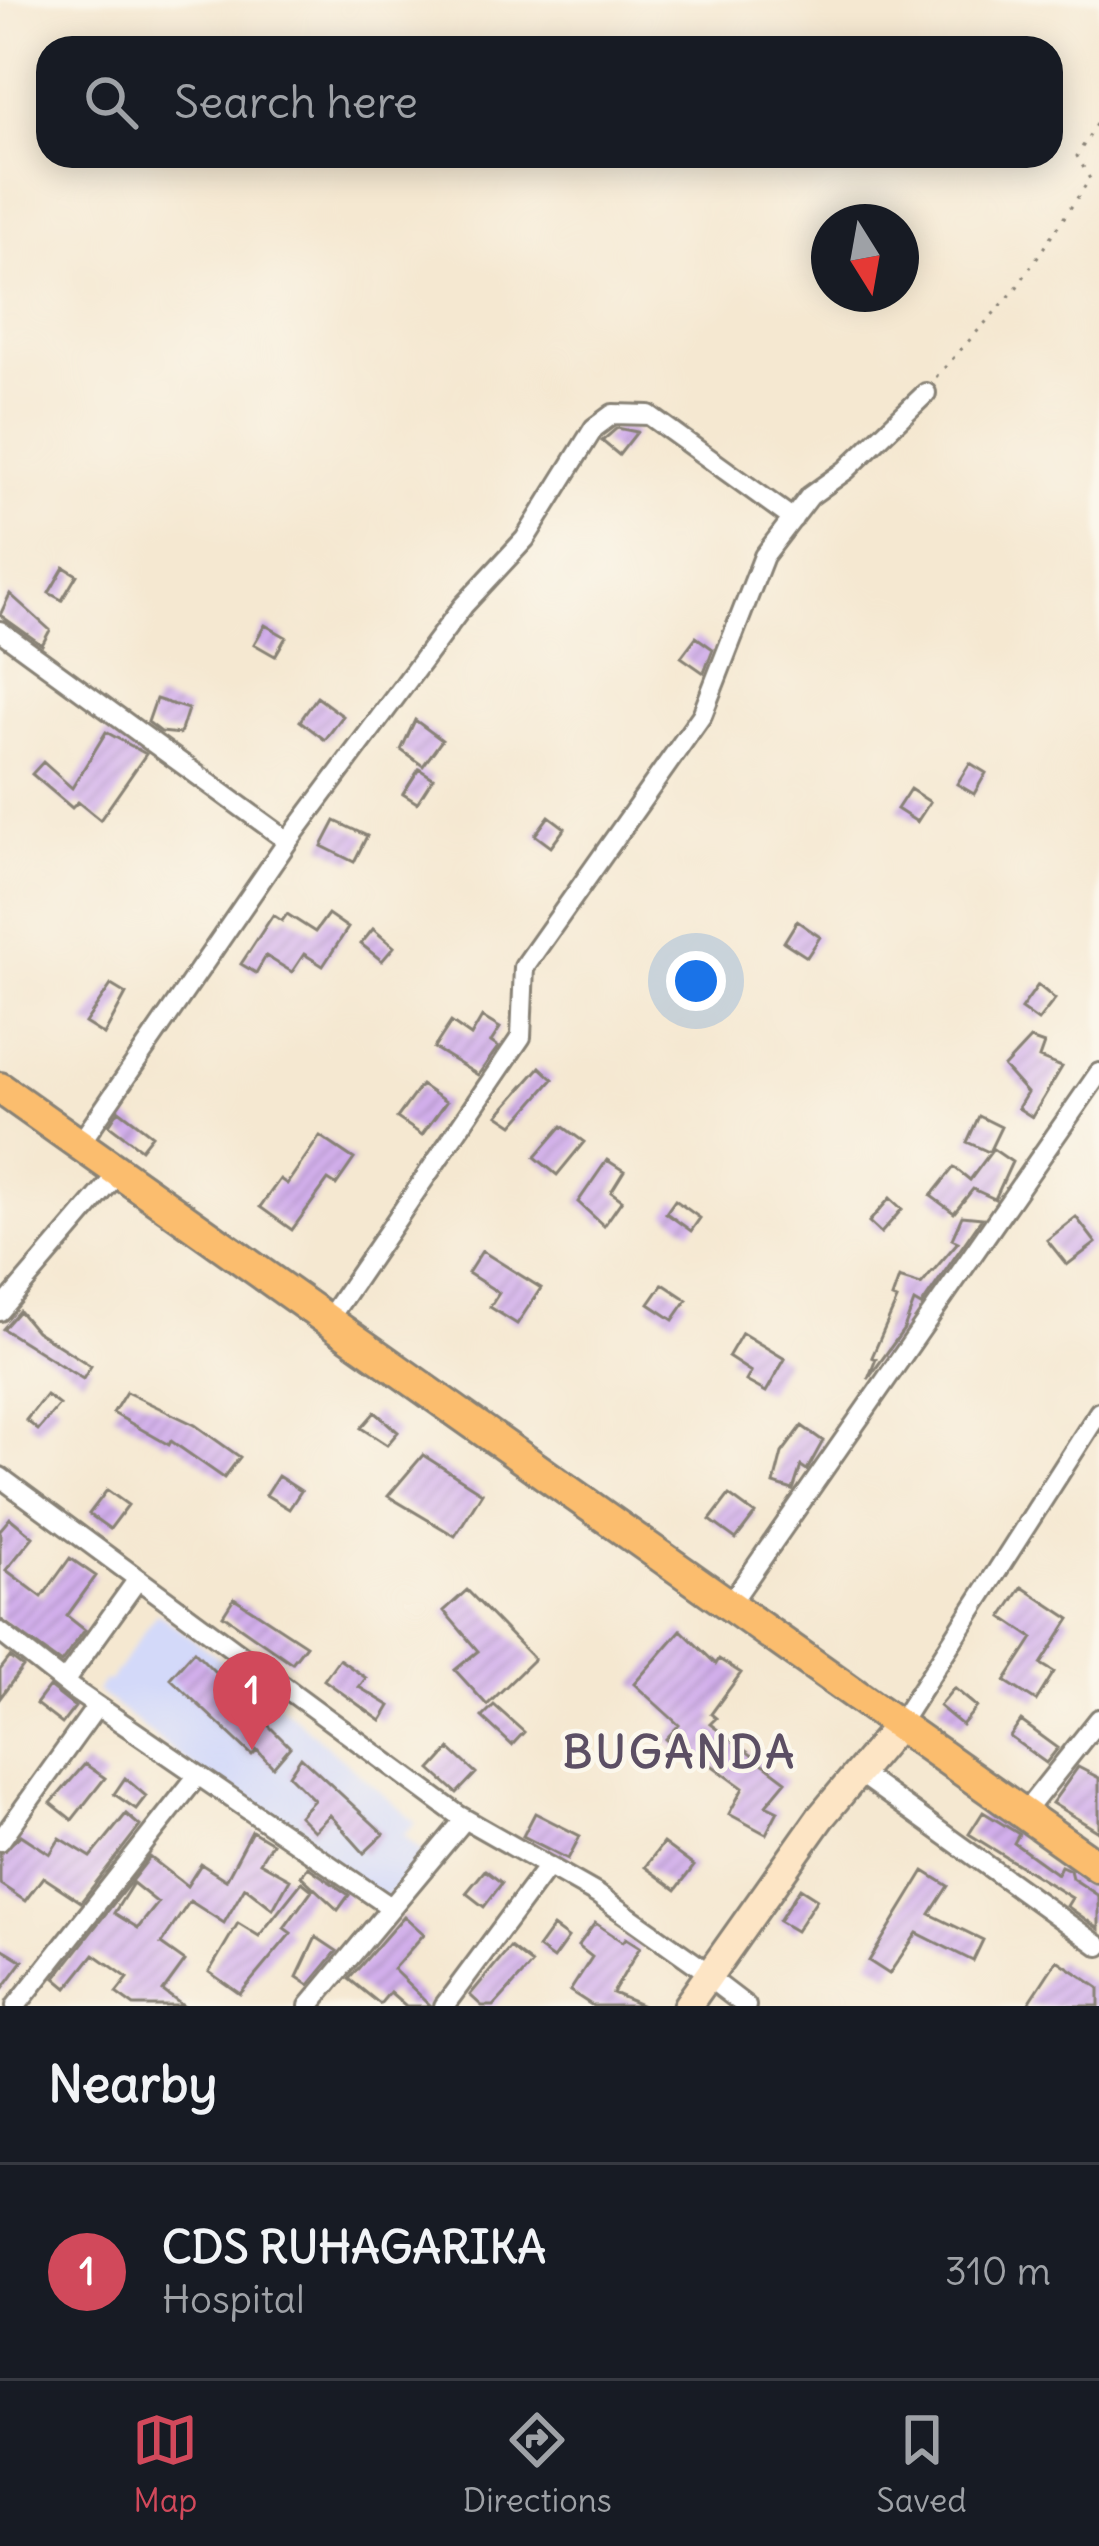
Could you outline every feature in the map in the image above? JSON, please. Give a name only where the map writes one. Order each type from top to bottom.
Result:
[{"type":"main road","points":[[0,1088],[1099,1867]]},
{"type":"street","points":[[328,1320],[521,1037],[524,967],[702,715],[764,556],[811,496],[846,470],[926,393]]},
{"type":"street","points":[[79,1145],[288,841],[463,605],[525,539],[594,428],[613,413],[649,415],[793,518]]},
{"type":"street","points":[[0,631],[288,841]]},
{"type":"street","points":[[730,1604],[1099,1073]]},
{"type":"street","points":[[0,1311],[119,1172]]},
{"type":"street","points":[[687,2006],[856,1771],[898,1724],[1099,1412]]},
{"type":"street","points":[[0,1478],[465,1819],[548,1866],[746,2006]]},
{"type":"street","points":[[64,1682],[138,1579]]},
{"type":"street","points":[[0,1659],[6,1637],[97,1706],[389,1906]]},
{"type":"street","points":[[0,1841],[97,1706]]},
{"type":"street","points":[[1024,1814],[1099,1719]]},
{"type":"street","points":[[856,1771],[1099,1946]]},
{"type":"street","points":[[16,2006],[198,1775]]},
{"type":"street","points":[[309,2006],[465,1819]]},
{"type":"street","points":[[444,2006],[548,1866]]},
{"type":"path","points":[[926,393],[945,364],[1016,290],[1090,178],[1076,156],[1099,118]]},
{"type":"shaded area","points":[[157,1613],[265,1692],[416,1823],[403,1835],[427,1856],[382,1902],[247,1809],[97,1691],[104,1680],[110,1681]]},
{"type":"building","points":[[617,428],[637,432],[619,455],[602,441]]},
{"type":"building","points":[[64,567],[77,575],[62,600],[49,593]]},
{"type":"building","points":[[10,594],[50,630],[42,645],[0,615]]},
{"type":"building","points":[[265,625],[286,637],[275,656],[254,644]]},
{"type":"building","points":[[696,637],[713,649],[704,673],[681,657]]},
{"type":"building","points":[[317,697],[343,716],[325,740],[300,721]]},
{"type":"building","points":[[156,699],[188,709],[180,734],[161,732],[148,722]]},
{"type":"building","points":[[415,720],[442,740],[423,766],[401,750]]},
{"type":"building","points":[[106,732],[146,754],[100,820],[78,802],[72,808],[32,774],[43,762],[72,788]]},
{"type":"building","points":[[970,763],[986,773],[974,794],[957,784]]},
{"type":"building","points":[[419,769],[433,778],[417,803],[403,794]]},
{"type":"building","points":[[910,789],[930,802],[917,822],[897,809]]},
{"type":"building","points":[[549,816],[565,828],[551,847],[535,835]]},
{"type":"building","points":[[335,821],[367,836],[354,862],[322,846]]},
{"type":"building","points":[[287,914],[315,932],[328,914],[348,928],[323,966],[304,954],[292,972],[266,956],[256,973],[241,964],[273,915],[282,921]]},
{"type":"building","points":[[797,921],[820,937],[807,957],[784,942]]},
{"type":"building","points":[[373,929],[394,947],[382,961],[361,944]]},
{"type":"building","points":[[111,985],[126,994],[104,1035],[85,1023]]},
{"type":"building","points":[[1038,985],[1055,999],[1038,1021],[1021,1009]]},
{"type":"building","points":[[482,1017],[500,1028],[491,1042],[498,1047],[478,1075],[434,1048],[451,1022],[471,1036]]},
{"type":"building","points":[[1030,1039],[1044,1044],[1039,1058],[1062,1067],[1032,1117],[1018,1108],[1027,1093],[1004,1067]]},
{"type":"building","points":[[540,1067],[553,1079],[513,1125],[498,1115]]},
{"type":"building","points":[[421,1085],[446,1102],[422,1135],[397,1118]]},
{"type":"building","points":[[119,1110],[152,1135],[141,1149],[109,1125]]},
{"type":"building","points":[[979,1116],[1001,1127],[989,1152],[967,1142]]},
{"type":"building","points":[[562,1126],[584,1142],[557,1175],[535,1157]]},
{"type":"building","points":[[320,1136],[354,1159],[336,1185],[328,1180],[292,1230],[260,1207],[280,1179],[287,1184]]},
{"type":"building","points":[[993,1149],[1012,1162],[995,1199],[973,1189],[954,1213],[931,1196],[954,1167],[970,1180]]},
{"type":"building","points":[[607,1160],[624,1171],[611,1192],[622,1200],[604,1226],[578,1202]]},
{"type":"building","points":[[890,1198],[902,1209],[881,1233],[869,1222]]},
{"type":"building","points":[[675,1200],[700,1218],[691,1231],[666,1213]]},
{"type":"building","points":[[962,1216],[982,1218],[921,1306],[914,1302],[904,1329],[868,1379],[876,1359],[872,1357],[897,1300],[892,1298],[899,1278],[921,1285],[958,1242],[952,1239]]},
{"type":"building","points":[[1076,1217],[1096,1243],[1067,1265],[1047,1240]]},
{"type":"building","points":[[482,1251],[541,1288],[517,1324],[490,1307],[499,1293],[468,1273]]},
{"type":"building","points":[[663,1284],[687,1300],[673,1320],[649,1304]]},
{"type":"building","points":[[19,1311],[36,1331],[91,1366],[83,1379],[3,1329]]},
{"type":"building","points":[[742,1333],[785,1359],[766,1392],[746,1381],[751,1372],[728,1357]]},
{"type":"building","points":[[126,1392],[195,1425],[240,1457],[224,1478],[171,1441],[169,1445],[113,1413]]},
{"type":"building","points":[[46,1395],[59,1405],[38,1430],[26,1420]]},
{"type":"building","points":[[375,1412],[398,1432],[387,1445],[361,1428]]},
{"type":"building","points":[[802,1426],[823,1441],[807,1470],[801,1466],[793,1490],[774,1484],[782,1453]]},
{"type":"building","points":[[423,1455],[482,1493],[455,1536],[388,1496]]},
{"type":"building","points":[[278,1476],[301,1491],[289,1509],[266,1495]]},
{"type":"building","points":[[107,1490],[128,1505],[110,1529],[89,1514]]},
{"type":"building","points":[[729,1495],[755,1514],[736,1539],[710,1520]]},
{"type":"building","points":[[10,1518],[33,1537],[6,1570],[42,1597],[70,1558],[96,1576],[67,1616],[85,1630],[61,1663],[0,1619],[0,1530]]},
{"type":"building","points":[[1022,1587],[1070,1619],[1041,1664],[1054,1672],[1036,1701],[1005,1681],[1033,1638],[1002,1617]]},
{"type":"building","points":[[467,1590],[534,1659],[487,1705],[455,1670],[478,1651],[444,1611]]},
{"type":"building","points":[[234,1598],[306,1645],[292,1663],[223,1615]]},
{"type":"building","points":[[681,1630],[716,1664],[719,1659],[741,1673],[711,1714],[716,1718],[710,1724],[786,1781],[766,1805],[778,1811],[766,1834],[729,1814],[743,1788],[688,1748],[682,1754],[666,1739],[679,1725],[634,1684]]},
{"type":"building","points":[[194,1651],[290,1747],[273,1767],[257,1750],[252,1755],[170,1678]]},
{"type":"building","points":[[10,1657],[23,1667],[0,1698],[0,1670]]},
{"type":"building","points":[[339,1659],[366,1678],[359,1687],[390,1706],[381,1721],[324,1680]]},
{"type":"building","points":[[49,1687],[75,1707],[62,1724],[36,1704]]},
{"type":"building","points":[[954,1688],[977,1707],[962,1725],[939,1706]]},
{"type":"building","points":[[494,1705],[524,1732],[512,1745],[482,1717]]},
{"type":"building","points":[[1021,1721],[1058,1748],[1046,1763],[1010,1737]]},
{"type":"building","points":[[450,1749],[476,1773],[457,1793],[431,1770]]},
{"type":"building","points":[[301,1757],[384,1834],[364,1853],[330,1815],[314,1831],[299,1816],[314,1800],[289,1775]]},
{"type":"building","points":[[85,1764],[105,1778],[72,1820],[51,1803]]},
{"type":"building","points":[[1078,1767],[1099,1778],[1099,1832],[1052,1803]]},
{"type":"building","points":[[125,1778],[146,1796],[136,1809],[114,1794]]},
{"type":"building","points":[[983,1812],[1019,1834],[1014,1843],[1057,1874],[1061,1866],[1070,1870],[1072,1878],[1099,1896],[1099,1929],[1067,1906],[1072,1898],[969,1834]]},
{"type":"building","points":[[535,1813],[580,1836],[568,1859],[523,1836]]},
{"type":"building","points":[[126,1814],[140,1826],[81,1902],[43,1877],[25,1901],[0,1884],[0,1854],[21,1835],[50,1854],[60,1838],[91,1857]]},
{"type":"building","points":[[252,1831],[272,1843],[260,1862],[290,1879],[273,1909],[245,1887],[224,1923],[190,1901],[161,1944],[185,1961],[163,1991],[183,2006],[134,2006],[116,1993],[128,1978],[94,1954],[67,1988],[55,1978],[150,1857],[187,1886],[201,1864],[226,1880]],"holes":[[[133,1883],[158,1903],[138,1928],[114,1913]]]},
{"type":"building","points":[[663,1843],[694,1866],[676,1890],[645,1867]]},
{"type":"building","points":[[308,1867],[349,1895],[338,1910],[301,1876]]},
{"type":"building","points":[[485,1870],[502,1883],[484,1907],[466,1893]]},
{"type":"building","points":[[924,1871],[948,1886],[930,1914],[983,1940],[973,1961],[917,1933],[889,1974],[869,1961]]},
{"type":"building","points":[[302,1882],[312,1890],[284,1928],[291,1933],[240,1994],[209,1972],[238,1923],[259,1936]]},
{"type":"building","points":[[800,1888],[817,1899],[796,1931],[779,1921]]},
{"type":"building","points":[[404,1916],[424,1934],[393,1969],[431,2006],[406,2006],[390,1992],[380,2004],[349,1979]]},
{"type":"building","points":[[595,1923],[640,1947],[613,1993],[643,2006],[593,2006],[570,1991],[592,1957],[578,1946]]},
{"type":"building","points":[[553,1927],[568,1938],[553,1959],[538,1948]]},
{"type":"building","points":[[316,1937],[337,1951],[309,1985],[297,1977]]},
{"type":"building","points":[[0,1947],[23,1961],[0,1992]]},
{"type":"building","points":[[510,1947],[532,1964],[494,2006],[482,2006],[470,1995]]},
{"type":"building","points":[[1057,1960],[1099,1988],[1099,2006],[1027,2006]]},
{"type":"place","name":"CDS RUHAGARIKA","points":[[252,1750]]},
{"type":"district","name":"BUGANDA","points":[[680,1752]]}]
